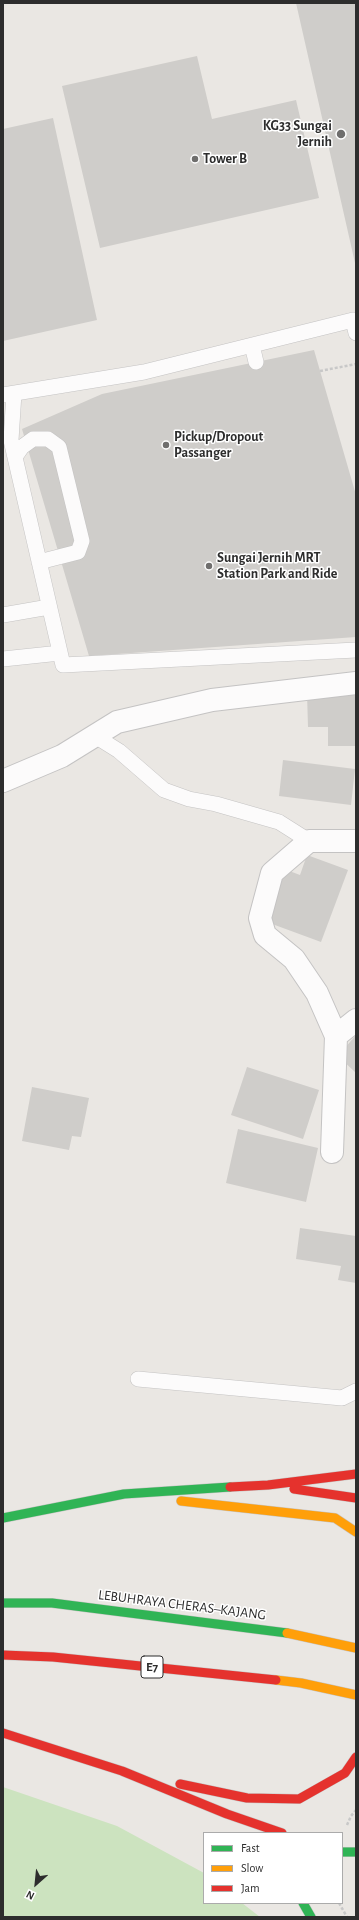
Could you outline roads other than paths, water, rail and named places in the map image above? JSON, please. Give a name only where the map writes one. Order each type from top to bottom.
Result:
[{"type":"highway","points":[[3,1518],[124,1494],[268,1485],[356,1474]]},
{"type":"highway","points":[[268,1485],[356,1498]]},
{"type":"highway","points":[[124,1494],[335,1518],[356,1532]]},
{"type":"highway","name":"LEBUHRAYA CHERAS–KAJANG","points":[[3,1603],[52,1603],[295,1634],[356,1648]]},
{"type":"highway","name":"E7","points":[[3,1655],[54,1657],[301,1683],[356,1695]]},
{"type":"highway","points":[[3,1733],[122,1771],[227,1814],[279,1832]]},
{"type":"highway","points":[[122,1771],[247,1798],[299,1799],[346,1773],[356,1757]]},
{"type":"highway","points":[[227,1814],[240,1828]]},
{"type":"highway","points":[[343,1852],[356,1852]]},
{"type":"highway","points":[[304,1904],[311,1917]]},
{"type":"street","points":[[3,781],[62,756],[117,722],[212,700],[356,683]]},
{"type":"street","points":[[332,1152],[336,1036],[317,993],[294,959],[265,935],[260,918],[272,873],[309,841],[356,841]]},
{"type":"street","points":[[336,1036],[356,1020]]},
{"type":"lane","points":[[356,333],[353,320],[252,345],[146,378],[9,394],[7,439],[15,457],[63,665],[356,650]]},
{"type":"lane","points":[[252,345],[256,362]]},
{"type":"lane","points":[[15,457],[22,447],[33,439],[48,438],[59,447],[82,541],[78,552],[39,562]]},
{"type":"lane","points":[[3,616],[49,607]]},
{"type":"lane","points":[[3,659],[60,653]]},
{"type":"lane","points":[[95,736],[118,752],[164,790],[190,799],[216,804],[279,822],[309,841]]},
{"type":"lane","points":[[138,1379],[342,1398],[356,1391]]},
{"type":"place","name":"KG33 Sungai Jernih","points":[[341,134]]},
{"type":"place","name":"Tower B","points":[[195,159]]},
{"type":"place","name":"Pickup/Dropout Passanger","points":[[166,445]]},
{"type":"place","name":"Sungai Jernih MRT Station Park and Ride","points":[[209,566]]}]
